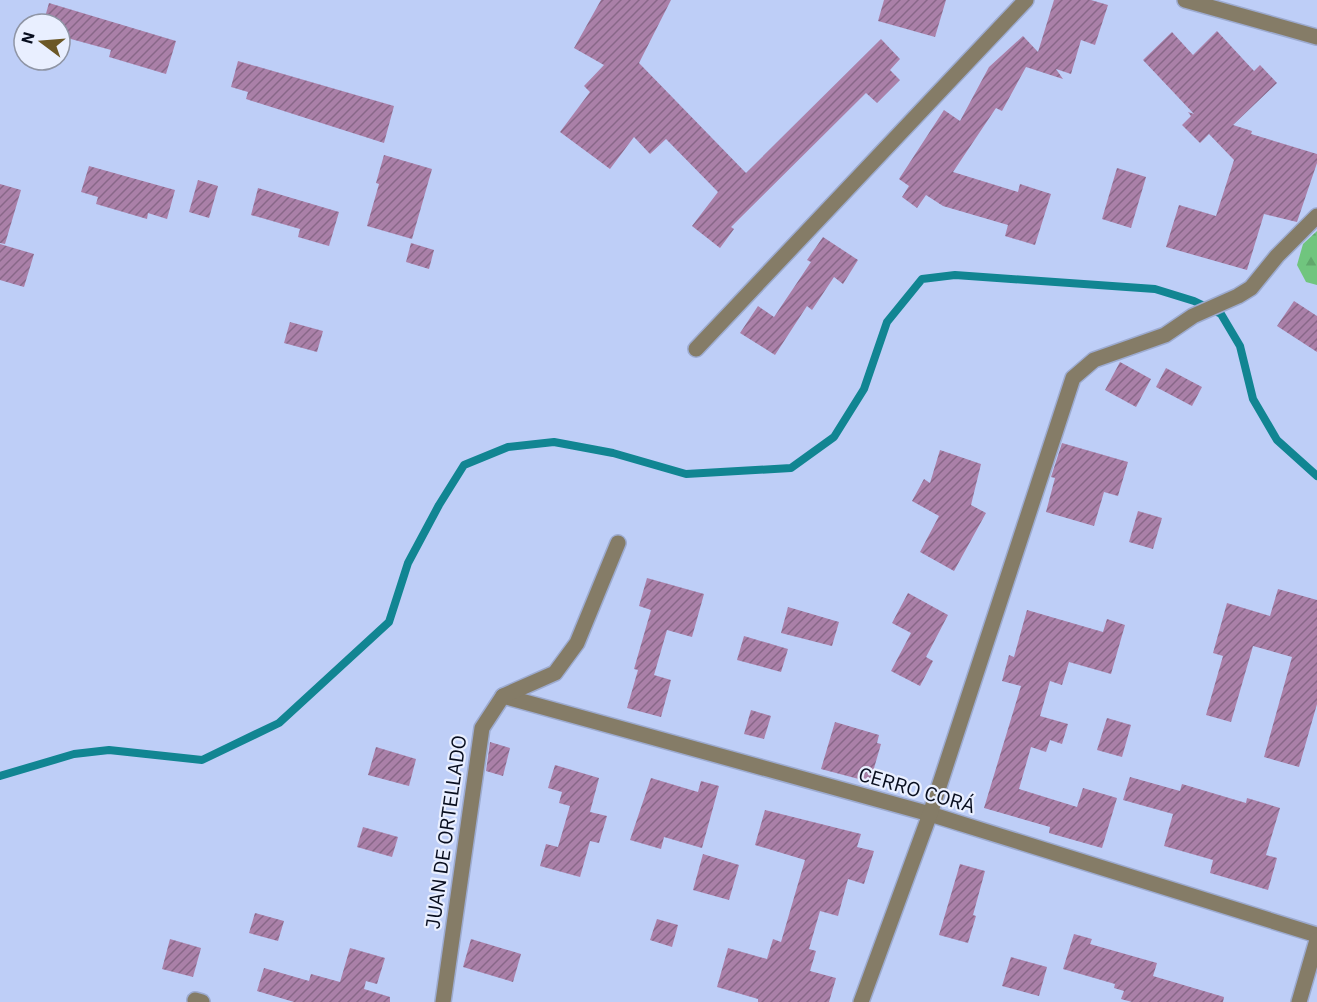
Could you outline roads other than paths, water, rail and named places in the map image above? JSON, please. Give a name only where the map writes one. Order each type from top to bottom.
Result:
[{"type":"street","points":[[696,349],[1026,0]]},
{"type":"street","points":[[1185,0],[1317,37]]},
{"type":"street","points":[[861,1002],[930,814],[1073,378],[1094,360],[1165,335],[1193,316],[1251,288],[1277,256],[1317,216]]},
{"type":"street","points":[[503,696],[555,673],[577,643],[618,543]]},
{"type":"street","name":"CERRO CORÁ","points":[[503,696],[930,814],[1317,935]]},
{"type":"street","name":"JUAN DE ORTELLADO","points":[[443,1002],[482,728],[503,696]]},
{"type":"street","points":[[1299,1002],[1317,940]]},
{"type":"waterway","points":[[0,776],[74,754],[109,750],[202,760],[279,723],[389,622],[408,563],[439,505],[464,465],[508,447],[554,442],[613,453],[686,474],[791,468],[834,437],[864,389],[887,322],[922,279],[955,275],[1155,289],[1194,301],[1221,314],[1240,346],[1253,399],[1277,440],[1317,476]]}]
